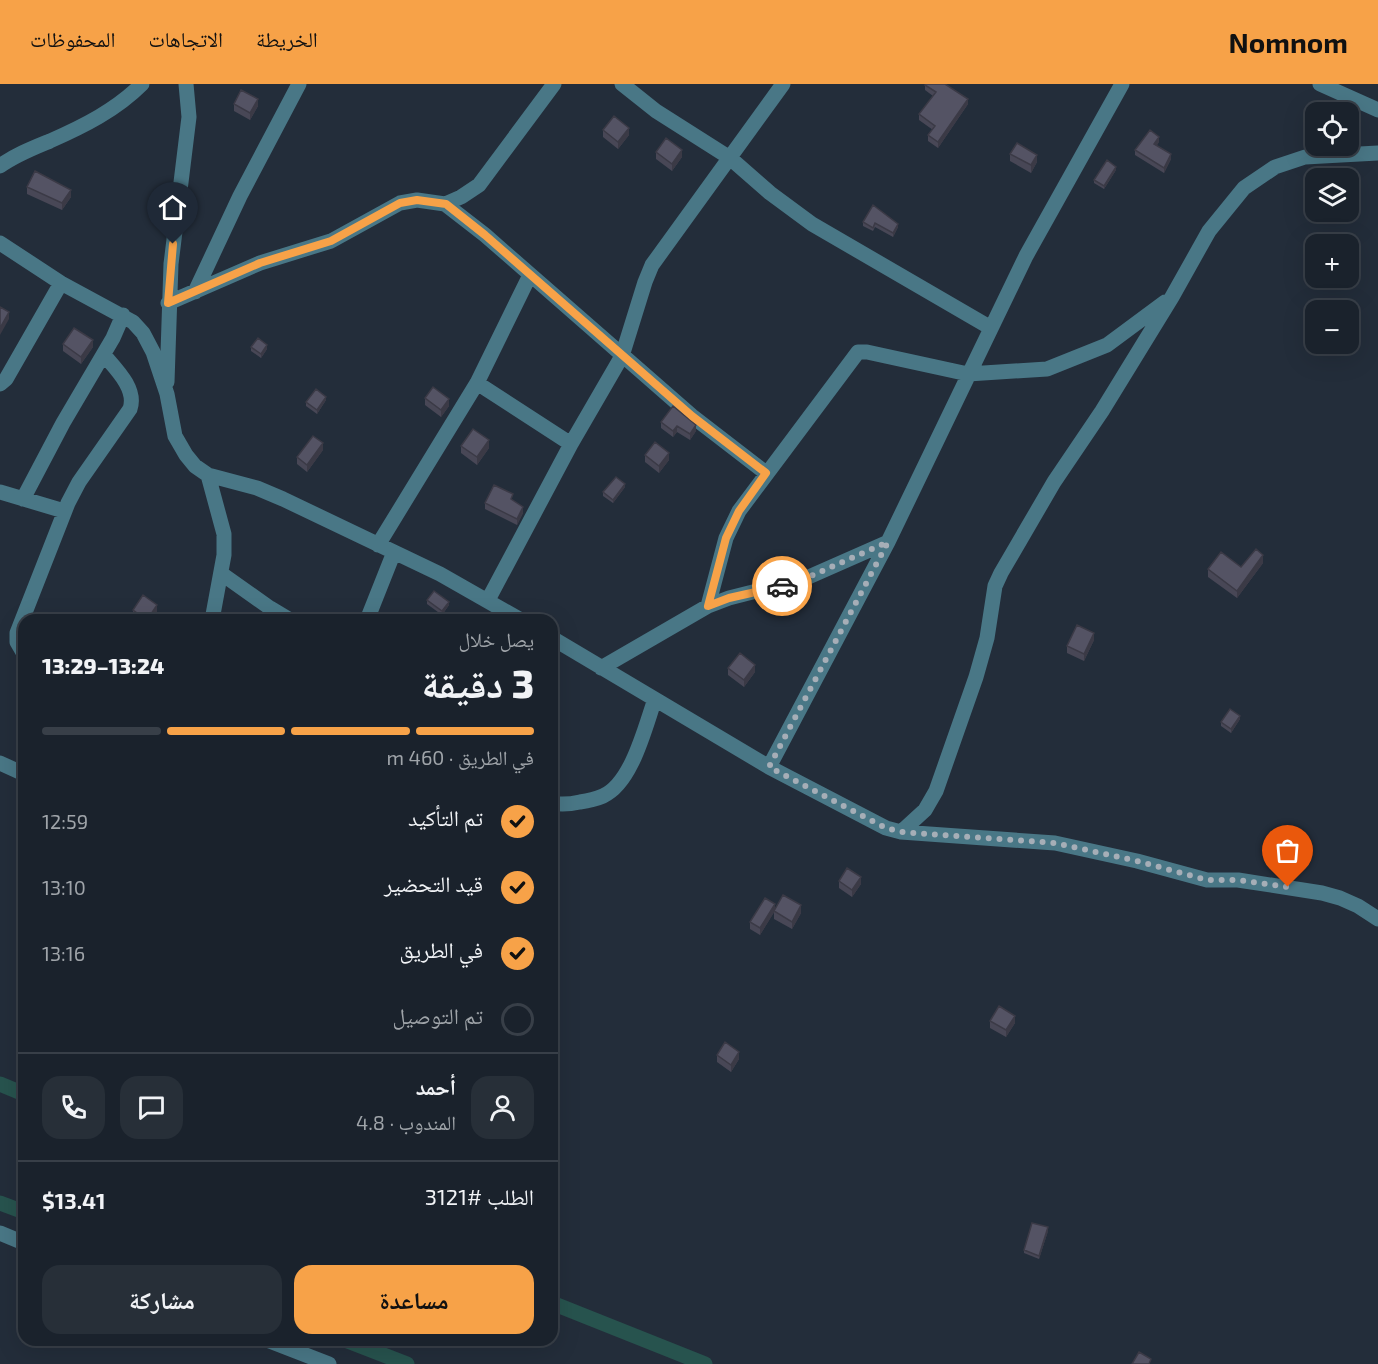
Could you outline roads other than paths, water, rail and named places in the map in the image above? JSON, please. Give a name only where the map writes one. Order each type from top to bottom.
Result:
[{"type":"street","points":[[0,166],[19,154],[86,124],[127,99],[142,84]]},
{"type":"street","points":[[167,394],[171,264],[189,117],[186,84]]},
{"type":"street","points":[[195,292],[240,196],[299,84]]},
{"type":"street","points":[[446,204],[479,185],[554,84]]},
{"type":"street","points":[[622,84],[656,111],[730,158],[770,193],[812,224],[991,328]]},
{"type":"street","points":[[488,600],[571,444],[622,356],[652,265],[783,84]]},
{"type":"street","points":[[769,767],[888,542],[1026,256],[1122,84]]},
{"type":"street","points":[[1320,84],[1378,110]]},
{"type":"street","points":[[901,832],[925,810],[941,780],[987,638],[995,586],[1054,482],[1102,411],[1172,297],[1209,231],[1244,188],[1275,167],[1305,157],[1378,153]]},
{"type":"street","points":[[168,303],[260,263],[331,241],[400,203],[417,200],[446,204],[485,235],[692,416],[766,473]]},
{"type":"street","points":[[0,243],[61,283],[133,322],[153,352],[167,394],[175,436],[195,466],[208,475],[257,488],[277,496],[394,552],[488,600],[510,614]]},
{"type":"street","points":[[378,544],[477,383],[530,275]]},
{"type":"street","points":[[0,384],[6,379],[61,283]]},
{"type":"street","points":[[708,606],[726,538],[739,511],[858,352],[968,374],[1047,369],[1107,345],[1172,297]]},
{"type":"street","points":[[23,499],[63,423],[104,355],[123,315]]},
{"type":"street","points":[[24,614],[63,512],[79,482],[133,402],[132,394],[117,370],[104,355]]},
{"type":"street","points":[[477,383],[571,444]]},
{"type":"street","points":[[208,475],[224,534],[222,574],[213,614]]},
{"type":"street","points":[[0,492],[63,512]]},
{"type":"street","points":[[601,668],[708,606],[729,598],[804,579],[888,542]]},
{"type":"street","points":[[369,614],[394,552]]},
{"type":"street","points":[[222,574],[280,614]]},
{"type":"street","points":[[558,642],[769,767],[886,828],[901,832],[1055,843],[1137,861],[1207,880],[1249,881],[1322,893],[1358,906],[1378,919]]},
{"type":"street","points":[[558,805],[603,796],[614,788],[628,771],[655,699]]},
{"type":"street","points":[[0,763],[18,771]]},
{"type":"street","points":[[0,1233],[18,1240]]},
{"type":"street","points":[[282,1346],[329,1364]]},
{"type":"waterway","points":[[0,1084],[18,1092]]},
{"type":"waterway","points":[[0,1203],[18,1210]]},
{"type":"waterway","points":[[558,1305],[705,1364]]},
{"type":"waterway","points":[[360,1346],[407,1364]]}]
